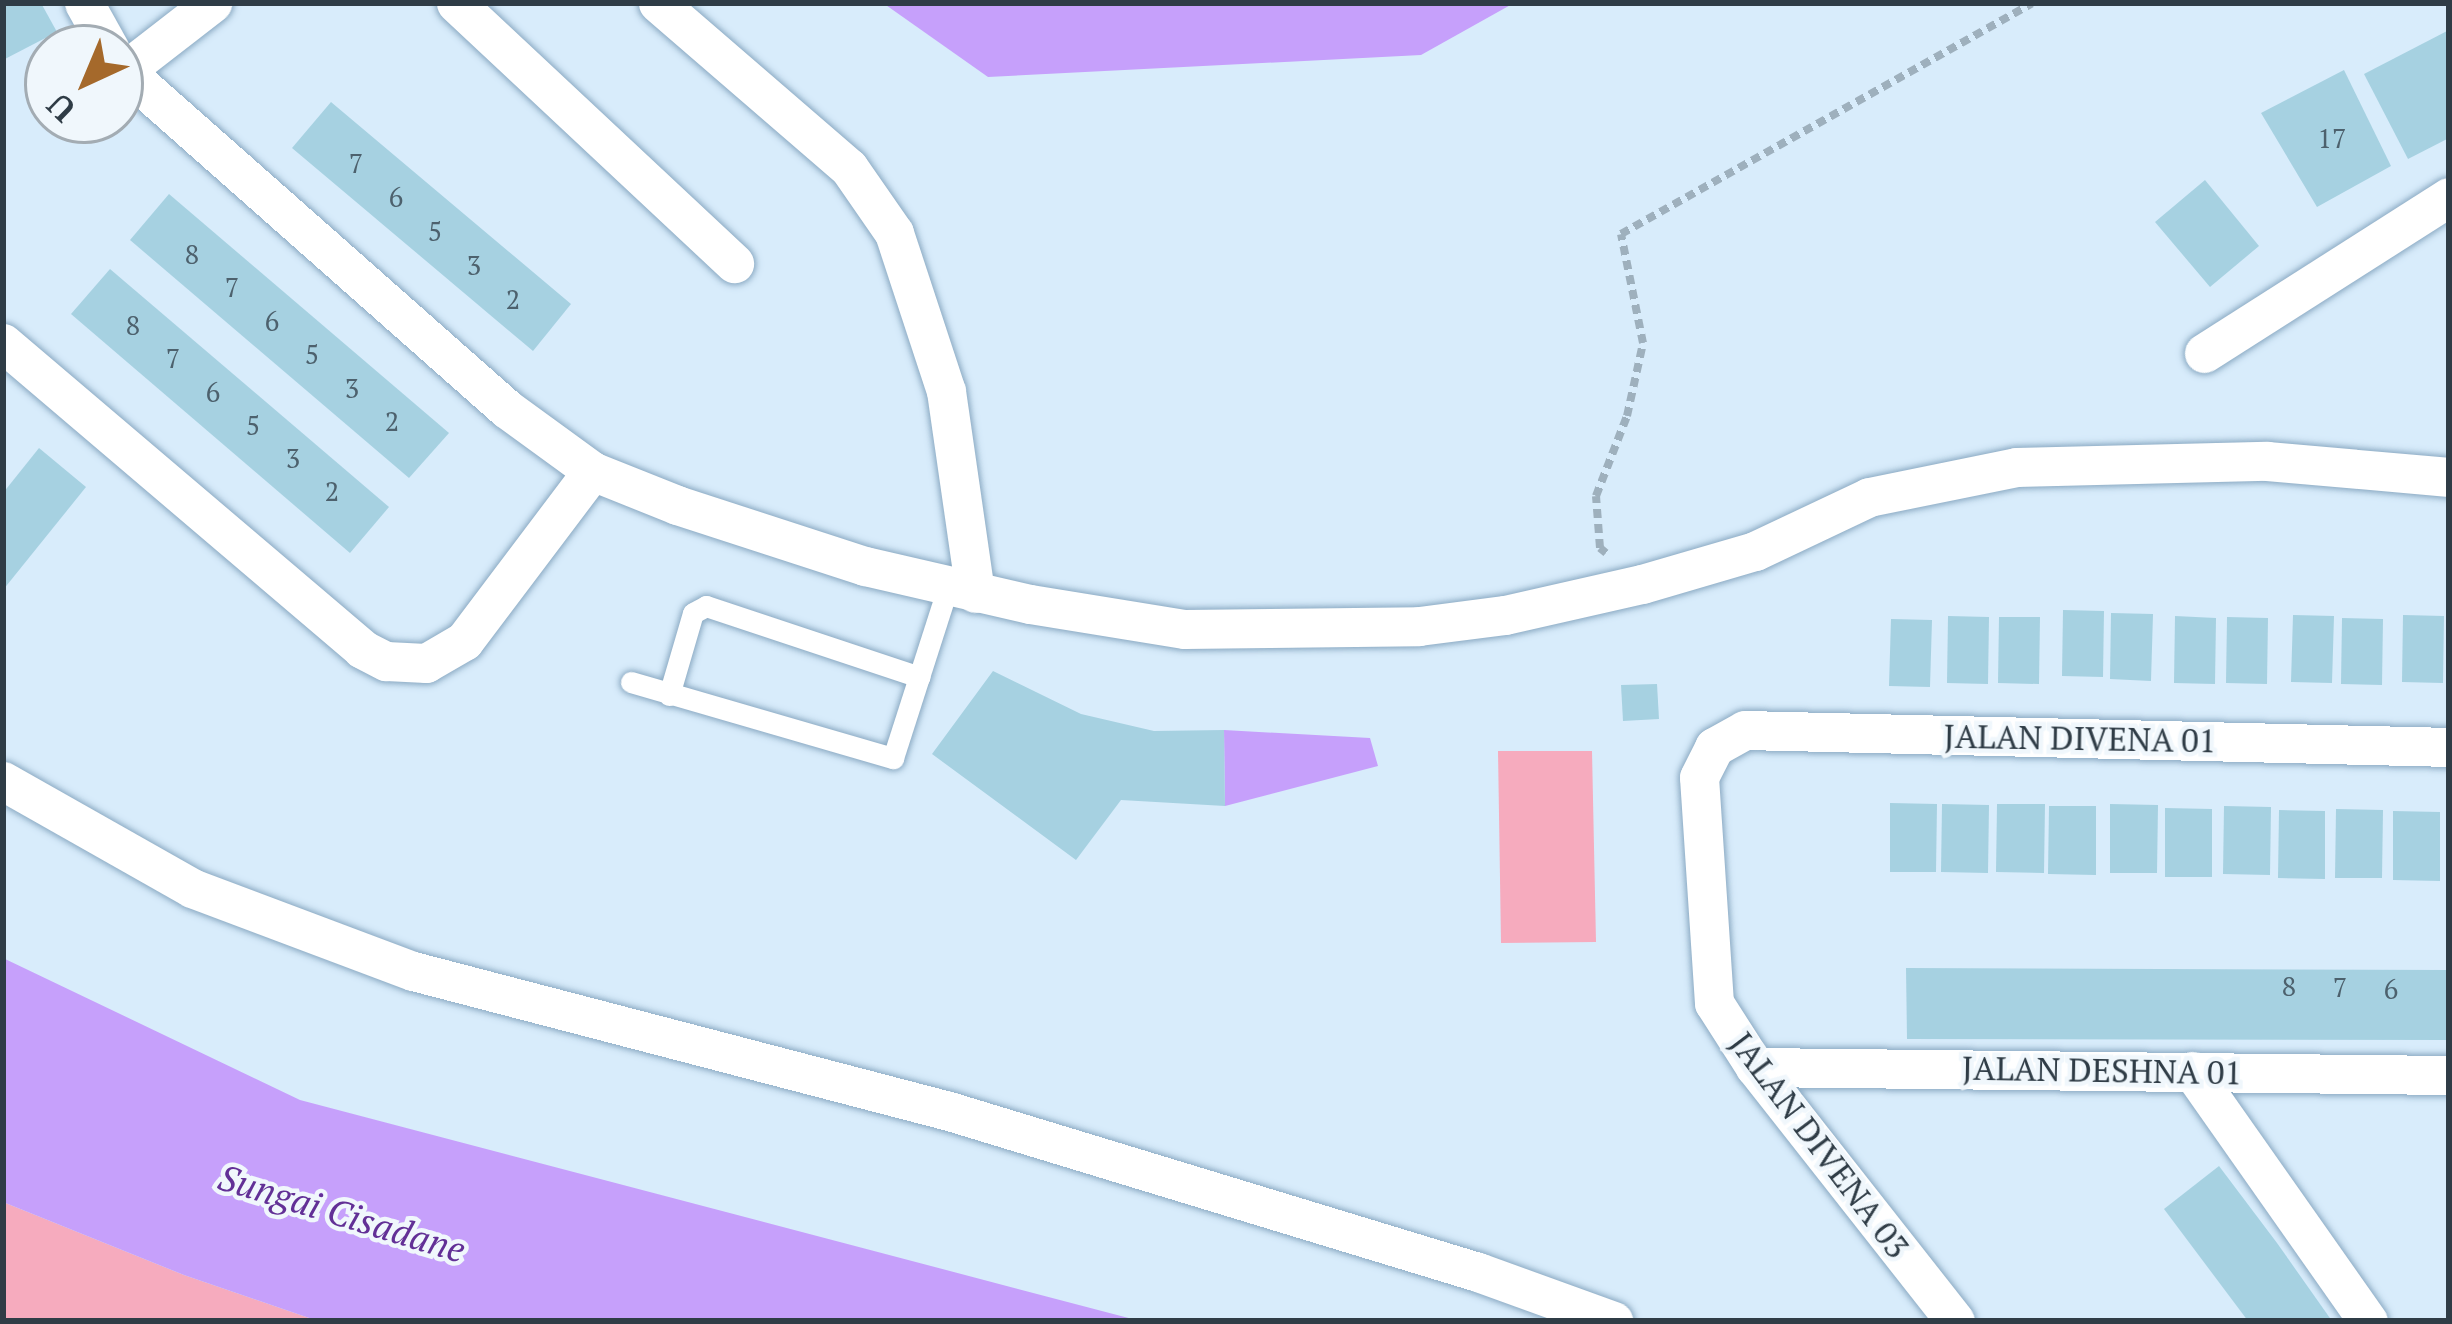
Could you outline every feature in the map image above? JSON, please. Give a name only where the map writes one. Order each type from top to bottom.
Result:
[{"type":"street","points":[[144,45],[212,3]]},
{"type":"street","points":[[456,3],[734,263]]},
{"type":"street","points":[[658,3],[849,168],[894,233],[946,391],[962,590]]},
{"type":"street","points":[[144,86],[507,409],[592,471],[718,519],[962,590],[1184,629],[1329,631],[1505,615],[1642,584],[1755,551],[1869,497],[2016,467],[2267,461],[2449,477]]},
{"type":"street","points":[[2204,353],[2449,197]]},
{"type":"street","points":[[3,343],[362,649],[386,661],[426,663],[464,640],[592,471]]},
{"type":"street","name":"JALAN DIVENA 01","points":[[1714,747],[1745,730],[2449,746]]},
{"type":"street","name":"JALAN DIVENA 03","points":[[1714,747],[1699,777],[1714,1003],[1755,1067],[1955,1321]]},
{"type":"street","points":[[3,781],[192,888],[413,971],[949,1111],[1478,1272],[1613,1321]]},
{"type":"street","name":"JALAN DESHNA 01","points":[[1755,1067],[2449,1075]]},
{"type":"street","points":[[2192,1071],[2368,1321]]},
{"type":"lane","points":[[631,682],[889,759],[899,751],[920,677],[962,590]]},
{"type":"lane","points":[[669,695],[693,613],[706,606],[920,677]]},
{"type":"path","points":[[1642,584],[1600,548],[1596,496],[1627,416],[1643,344],[1622,234],[2032,3]]},
{"type":"shaded area","points":[[1498,751],[1592,751],[1596,942],[1501,943]]},
{"type":"shaded area","points":[[3,1202],[184,1275],[318,1321],[3,1321]]},
{"type":"water","points":[[883,3],[1514,3],[1421,55],[988,77]]},
{"type":"water","points":[[1224,730],[1370,738],[1378,766],[1225,806]]},
{"type":"water","name":"Sungai Cisadane","points":[[3,958],[300,1100],[1140,1321],[318,1321],[184,1275],[3,1202]]},
{"type":"building","points":[[3,3],[41,3],[53,24],[24,24],[24,49],[3,60]]},
{"type":"building","points":[[2449,30],[2449,138],[2408,159],[2364,74]]},
{"type":"building","points":[[2344,70],[2391,166],[2317,207],[2261,113]]},
{"type":"building","points":[[331,102],[571,304],[533,351],[292,148]]},
{"type":"building","points":[[2205,180],[2259,246],[2210,287],[2155,222]]},
{"type":"building","points":[[169,194],[449,433],[409,478],[130,240]]},
{"type":"building","points":[[110,269],[389,507],[350,553],[71,314]]},
{"type":"building","points":[[39,448],[86,487],[3,590],[3,493]]},
{"type":"building","points":[[2063,610],[2104,611],[2103,677],[2062,676]]},
{"type":"building","points":[[2111,613],[2153,614],[2151,681],[2110,679]]},
{"type":"building","points":[[2293,615],[2334,616],[2332,683],[2291,682]]},
{"type":"building","points":[[2403,615],[2444,616],[2443,683],[2402,682]]},
{"type":"building","points":[[1948,616],[1989,617],[1988,684],[1947,683]]},
{"type":"building","points":[[2175,616],[2216,618],[2215,684],[2174,683]]},
{"type":"building","points":[[1999,617],[2040,617],[2039,684],[1998,683]]},
{"type":"building","points":[[2227,617],[2268,618],[2267,684],[2226,683]]},
{"type":"building","points":[[2342,618],[2383,619],[2382,685],[2341,684]]},
{"type":"building","points":[[1891,619],[1932,620],[1930,687],[1889,686]]},
{"type":"building","points":[[993,671],[1081,714],[1154,731],[1224,730],[1225,806],[1121,800],[1076,860],[932,754]]},
{"type":"building","points":[[1657,684],[1659,719],[1623,721],[1621,685]]},
{"type":"building","points":[[1890,803],[1937,804],[1936,872],[1890,872]]},
{"type":"building","points":[[1942,804],[1989,805],[1988,873],[1941,872]]},
{"type":"building","points":[[1997,804],[2045,804],[2044,873],[1996,872]]},
{"type":"building","points":[[2110,804],[2158,805],[2157,873],[2110,873]]},
{"type":"building","points":[[2049,806],[2096,806],[2096,875],[2048,874]]},
{"type":"building","points":[[2224,806],[2271,807],[2270,875],[2223,874]]},
{"type":"building","points":[[2165,808],[2212,809],[2212,877],[2165,877]]},
{"type":"building","points":[[2336,809],[2383,810],[2382,878],[2335,878]]},
{"type":"building","points":[[2279,810],[2325,811],[2325,879],[2278,878]]},
{"type":"building","points":[[2393,811],[2440,812],[2440,881],[2393,880]]},
{"type":"building","points":[[1906,968],[2449,970],[2449,1040],[1907,1039]]},
{"type":"building","points":[[2219,1166],[2332,1321],[2248,1321],[2164,1209]]}]
